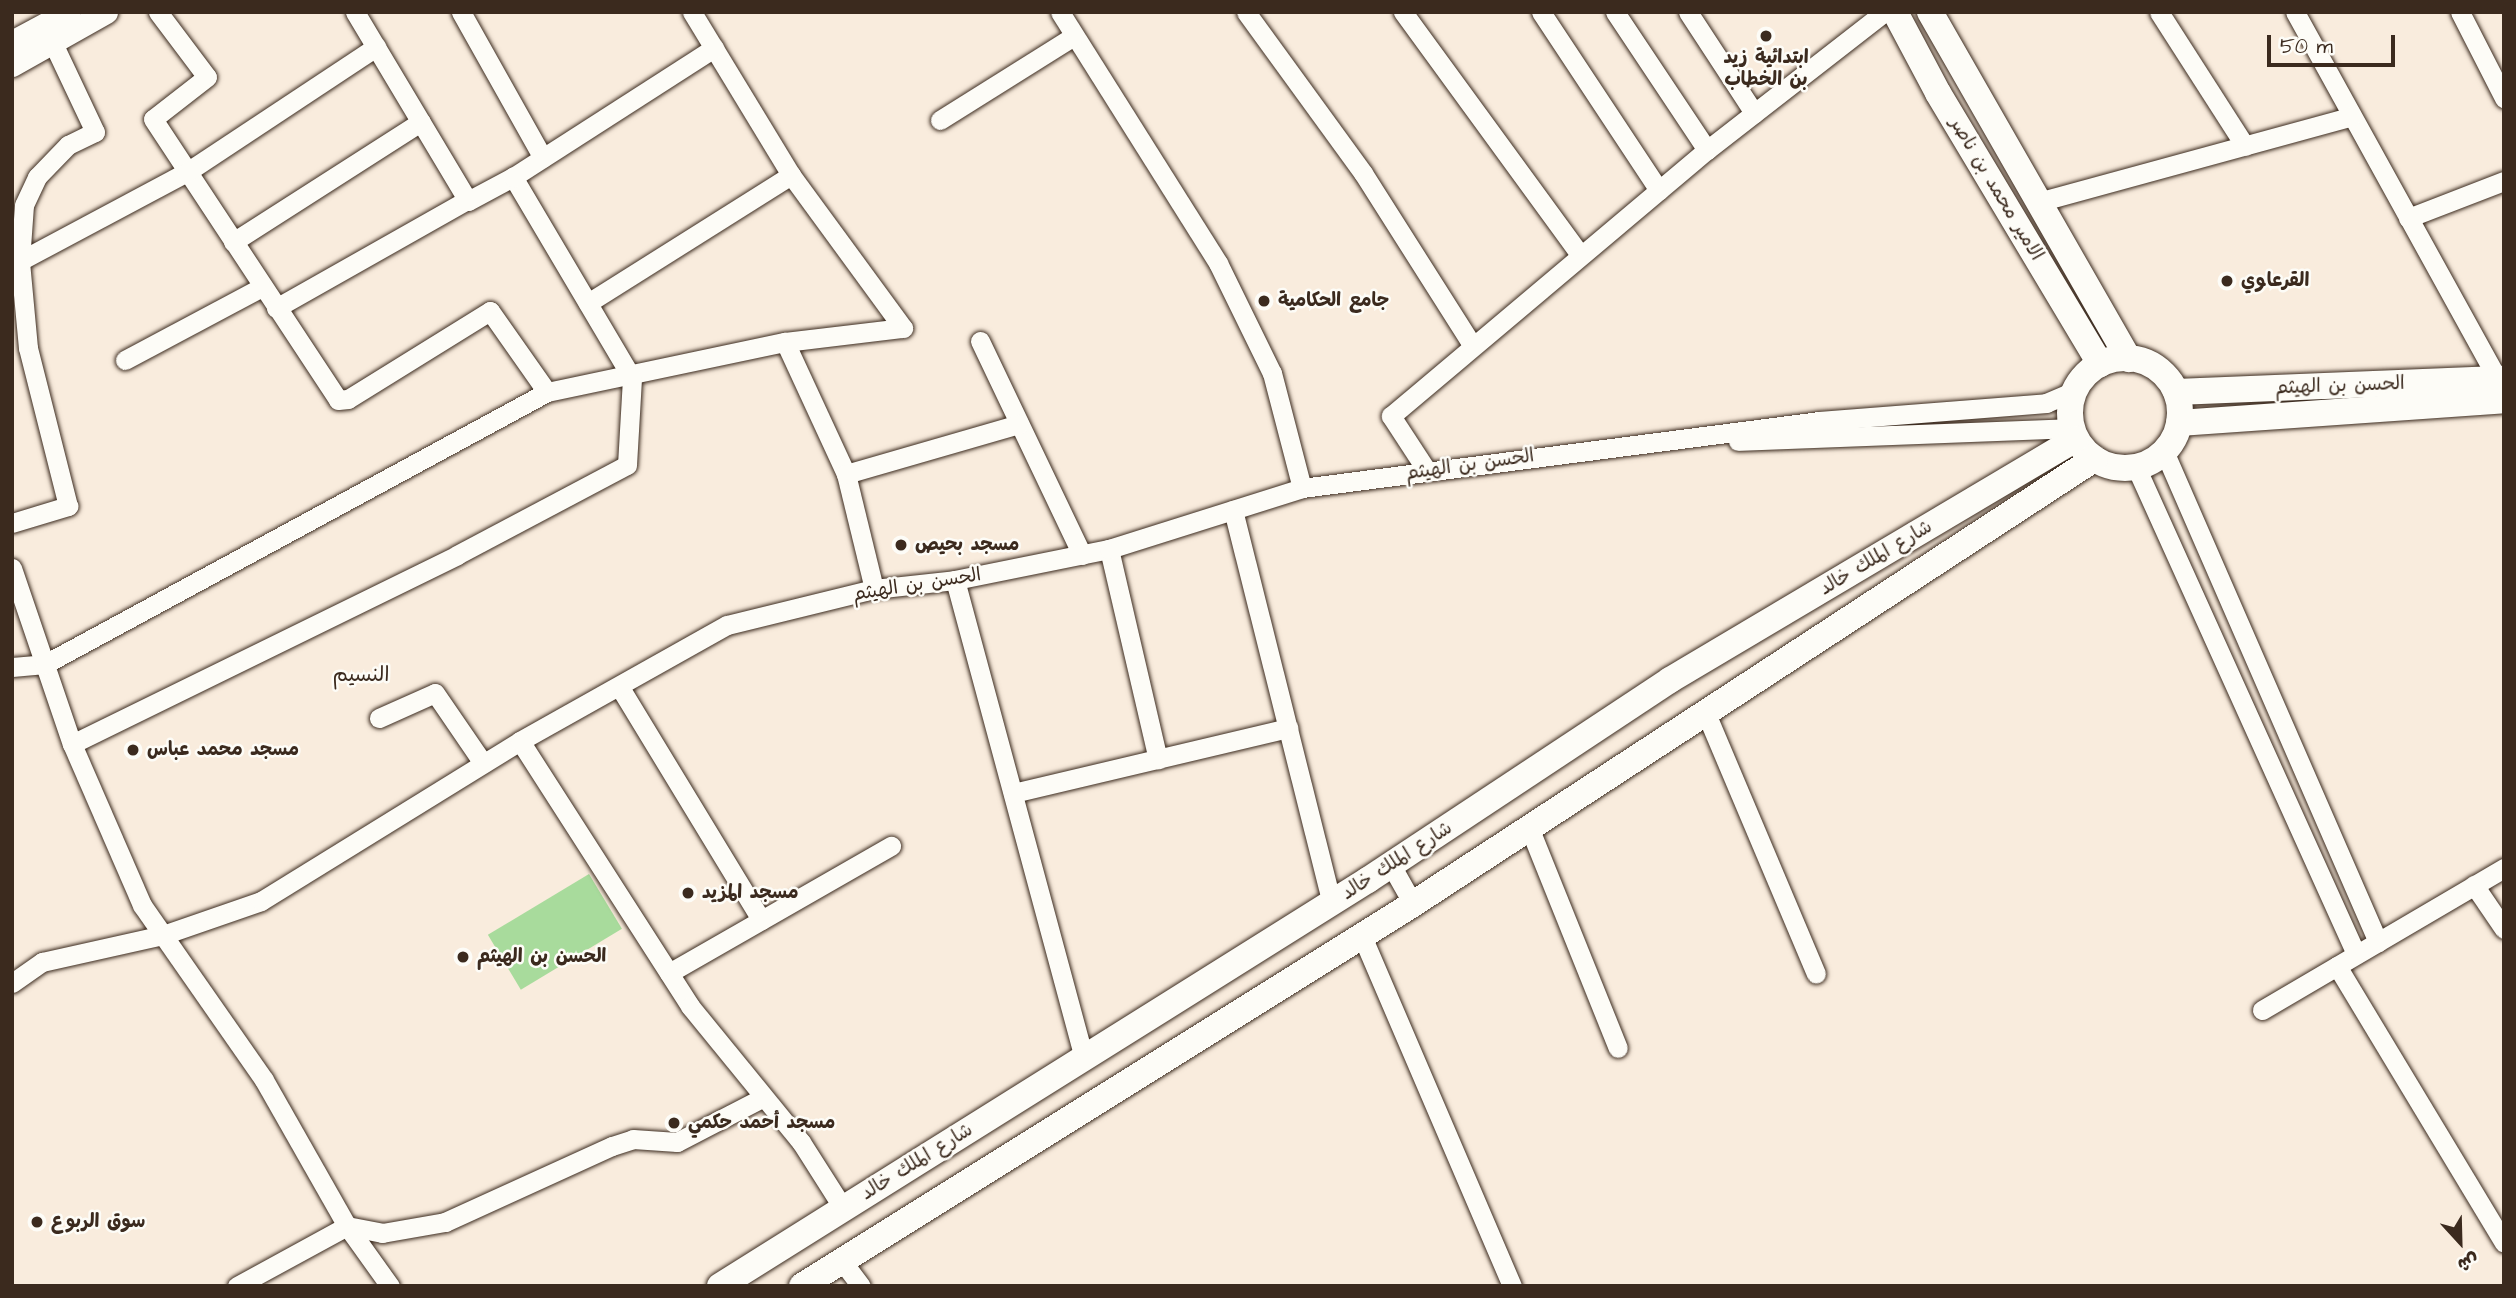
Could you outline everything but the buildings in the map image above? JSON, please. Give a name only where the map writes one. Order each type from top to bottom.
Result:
[{"type":"main road","name":"الامير محمد بن ناصر","points":[[1895,12],[1938,93],[2100,364]]},
{"type":"main road","name":"الامير محمد بن ناصر","points":[[1930,12],[1964,78],[2042,201],[2129,359]]},
{"type":"main road","points":[[2129,359],[2156,368],[2176,393],[2179,424],[2164,451],[2136,467],[2114,467],[2094,458],[2074,434],[2074,391],[2100,364],[2129,359]]},
{"type":"main road","name":"الحسن بن الهيثم","points":[[2176,393],[2502,386]]},
{"type":"main road","name":"الحسن بن الهيثم","points":[[2179,424],[2502,386]]},
{"type":"main road","name":"شارع الملك خالد","points":[[720,1286],[1332,903],[1670,680],[2074,434]]},
{"type":"main road","name":"شارع الملك خالد","points":[[802,1286],[1413,904],[2094,458]]},
{"type":"street","points":[[12,42],[68,12]]},
{"type":"street","points":[[12,65],[106,12]]},
{"type":"street","points":[[158,12],[206,77],[153,120],[338,400],[348,399],[490,311],[547,392]]},
{"type":"street","points":[[355,12],[467,200]]},
{"type":"street","points":[[461,12],[543,158]]},
{"type":"street","points":[[1060,12],[1218,262],[1272,373],[1302,488]]},
{"type":"street","points":[[1246,12],[1363,173],[1472,345]]},
{"type":"street","points":[[1403,12],[1580,255]]},
{"type":"street","points":[[1541,12],[1659,190]]},
{"type":"street","points":[[1615,12],[1707,150]]},
{"type":"street","points":[[1688,12],[1754,113]]},
{"type":"street","points":[[1427,471],[1391,416],[1472,345],[1707,150],[1884,12]]},
{"type":"street","points":[[2160,12],[2245,146]]},
{"type":"street","points":[[2295,12],[2502,386]]},
{"type":"street","points":[[2460,12],[2504,98]]},
{"type":"street","points":[[12,667],[45,664],[547,392],[632,378],[785,342],[903,328],[791,176],[694,13]]},
{"type":"street","points":[[940,120],[1074,36]]},
{"type":"street","points":[[12,523],[68,506],[28,348],[20,261],[24,205],[37,177],[68,145],[95,132],[53,43]]},
{"type":"street","points":[[20,261],[187,172],[376,47]]},
{"type":"street","points":[[276,309],[467,200],[513,177],[714,48]]},
{"type":"street","points":[[2042,201],[2353,116]]},
{"type":"street","points":[[233,242],[421,122]]},
{"type":"street","points":[[588,303],[791,176]]},
{"type":"street","points":[[72,744],[457,555],[627,465],[632,378],[513,177]]},
{"type":"street","points":[[2409,218],[2504,181]]},
{"type":"street","points":[[125,360],[262,287]]},
{"type":"street","points":[[980,341],[1082,555]]},
{"type":"street","points":[[785,342],[846,474],[873,589]]},
{"type":"street","name":"الحسن بن الهيثم","points":[[12,983],[42,962],[163,935],[261,901],[520,741],[727,625],[873,589],[955,580],[1109,549],[1302,488],[1650,440],[1819,421],[2046,403],[2074,391]]},
{"type":"street","points":[[846,474],[1019,424]]},
{"type":"street","name":"الحسن بن الهيثم","points":[[1650,440],[1815,441],[2074,434]]},
{"type":"street","points":[[2164,451],[2378,942]]},
{"type":"street","points":[[2136,467],[2356,954]]},
{"type":"street","points":[[1233,510],[1332,903]]},
{"type":"street","points":[[1109,549],[1158,759]]},
{"type":"street","points":[[12,568],[72,744],[142,905],[264,1080],[347,1226],[390,1286]]},
{"type":"street","points":[[955,580],[1084,1057]]},
{"type":"street","points":[[619,686],[761,920]]},
{"type":"street","points":[[379,718],[435,693],[483,763]]},
{"type":"street","points":[[1705,711],[1816,974]]},
{"type":"street","points":[[1013,793],[1288,728]]},
{"type":"street","points":[[520,741],[669,973],[762,1098],[801,1142],[843,1208]]},
{"type":"street","points":[[1529,827],[1618,1048]]},
{"type":"street","points":[[669,973],[891,846]]},
{"type":"street","points":[[1391,865],[1413,904]]},
{"type":"street","points":[[2262,1010],[2504,868]]},
{"type":"street","points":[[2474,885],[2504,929]]},
{"type":"street","points":[[1362,936],[1512,1286]]},
{"type":"street","points":[[2337,966],[2498,1221],[2504,1243]]},
{"type":"street","points":[[237,1286],[347,1226],[382,1233],[445,1222],[612,1146],[633,1139],[677,1142],[762,1098]]},
{"type":"street","points":[[842,1261],[861,1286]]},
{"type":"green space","points":[[589,874],[622,929],[521,990],[488,935]]},
{"type":"place","name":"ابتدائية زيد بن الخطاب","points":[[1766,36]]},
{"type":"place","name":"القرعاوي","points":[[2227,281]]},
{"type":"place","name":"جامع الحكامية","points":[[1264,301]]},
{"type":"place","name":"مسجد بحيص","points":[[901,545]]},
{"type":"place","name":"مسجد محمد عباس","points":[[133,750]]},
{"type":"place","name":"مسجد المزيد","points":[[688,893]]},
{"type":"place","name":"الحسن بن الهيثم","points":[[463,957]]},
{"type":"place","name":"مسجد أحمد حكمي","points":[[674,1123]]},
{"type":"place","name":"سوق الربوع","points":[[37,1222]]},
{"type":"district","name":"النسيم","points":[[361,675]]}]
